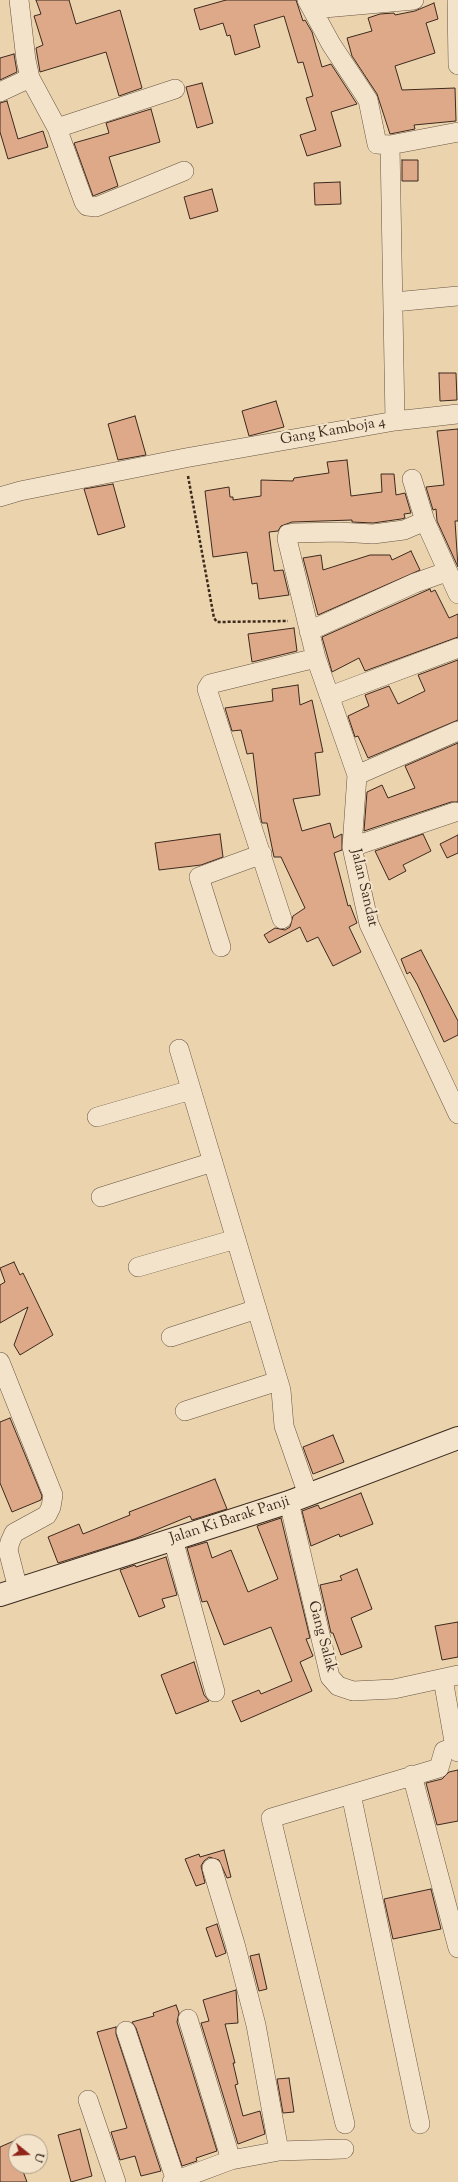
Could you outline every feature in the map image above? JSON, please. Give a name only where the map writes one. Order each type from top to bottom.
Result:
[{"type":"street","points":[[19,0],[26,60],[30,78],[57,128],[84,202],[87,206],[96,207],[184,171]]},
{"type":"street","points":[[414,0],[310,5],[338,56],[368,100],[376,143],[379,145],[390,145],[458,132]]},
{"type":"street","points":[[457,0],[458,65]]},
{"type":"street","points":[[0,92],[30,78]]},
{"type":"street","points":[[57,128],[175,89]]},
{"type":"street","name":"Gang Kamboja 4","points":[[0,497],[20,491],[185,458],[395,421],[390,145]]},
{"type":"street","points":[[394,302],[458,296]]},
{"type":"street","points":[[395,421],[458,414]]},
{"type":"street","points":[[412,479],[425,521],[446,572],[458,594]]},
{"type":"street","name":"Jalan Sandat","points":[[425,521],[404,530],[373,534],[339,532],[288,534],[287,539],[316,658],[357,775],[352,847],[370,924],[458,1114]]},
{"type":"street","points":[[308,626],[446,572]]},
{"type":"street","points":[[330,696],[458,648]]},
{"type":"street","points":[[282,919],[207,689],[210,684],[316,658]]},
{"type":"street","points":[[357,775],[458,731]]},
{"type":"street","points":[[352,847],[454,812]]},
{"type":"street","points":[[222,947],[199,878],[262,854]]},
{"type":"street","name":"Gang Salak","points":[[179,1050],[278,1381],[284,1426],[330,1677],[338,1686],[353,1691],[394,1689],[450,1677],[456,1749]]},
{"type":"street","points":[[97,1117],[191,1090]]},
{"type":"street","points":[[101,1197],[213,1162]]},
{"type":"street","points":[[138,1267],[236,1239]]},
{"type":"street","points":[[171,1336],[257,1309]]},
{"type":"street","points":[[0,1362],[52,1495],[51,1507],[47,1515],[14,1533],[10,1542],[8,1550],[9,1592]]},
{"type":"street","points":[[185,1411],[278,1381]]},
{"type":"street","name":"Jalan Ki Barak Panji","points":[[9,1592],[298,1499],[458,1438]]},
{"type":"street","points":[[173,1539],[216,1692]]},
{"type":"street","points":[[345,2124],[271,1818],[439,1768],[444,1751],[456,1749]]},
{"type":"street","points":[[412,1775],[458,1948]]},
{"type":"street","points":[[351,1794],[420,2124]]},
{"type":"street","points":[[212,1868],[235,1944],[256,2025],[279,2151]]},
{"type":"street","points":[[188,2019],[231,2160]]},
{"type":"street","points":[[126,2031],[174,2181],[231,2160],[279,2151],[344,2148]]},
{"type":"street","points":[[88,2100],[116,2182]]},
{"type":"path","points":[[185,458],[214,618],[217,622],[308,626]]},
{"type":"building","points":[[36,0],[69,0],[76,24],[120,10],[142,88],[119,96],[106,52],[40,72],[36,48],[43,45],[34,16],[41,14]]},
{"type":"building","points":[[226,0],[296,0],[303,21],[305,20],[312,32],[322,67],[331,64],[357,104],[331,112],[341,146],[307,156],[300,135],[316,130],[306,98],[313,96],[303,62],[298,63],[284,16],[254,25],[260,47],[235,55],[230,35],[227,36],[223,23],[200,30],[194,9]]},
{"type":"building","points":[[434,3],[438,19],[426,23],[435,53],[395,66],[402,90],[455,88],[456,121],[414,125],[415,129],[390,134],[377,94],[352,56],[347,38],[372,31],[368,18],[380,14],[394,13],[395,15],[415,11]]},
{"type":"building","points":[[14,54],[17,72],[0,80],[0,58]]},
{"type":"building","points":[[202,83],[213,123],[197,128],[186,87]]},
{"type":"building","points":[[7,101],[18,139],[43,131],[48,147],[8,159],[0,132],[0,103]]},
{"type":"building","points":[[151,109],[160,142],[109,157],[118,186],[93,196],[74,143],[109,133],[106,123]]},
{"type":"building","points":[[402,160],[418,160],[418,181],[402,181]]},
{"type":"building","points":[[340,182],[341,204],[315,205],[314,183]]},
{"type":"building","points":[[212,189],[218,211],[190,219],[184,197]]},
{"type":"building","points":[[439,373],[456,373],[457,400],[440,401]]},
{"type":"building","points":[[276,401],[284,427],[249,436],[242,411]]},
{"type":"building","points":[[135,416],[146,455],[118,460],[108,424]]},
{"type":"building","points":[[458,429],[458,521],[455,521],[458,567],[437,521],[436,509],[433,510],[426,487],[444,485],[437,431]]},
{"type":"building","points":[[347,460],[351,496],[382,492],[381,474],[394,474],[396,495],[405,493],[411,513],[404,514],[405,518],[373,523],[352,522],[352,520],[292,522],[281,526],[278,531],[269,532],[274,571],[283,570],[289,595],[259,599],[257,583],[252,584],[247,552],[213,557],[205,491],[229,487],[230,497],[233,497],[233,500],[261,496],[261,480],[293,481],[294,478],[329,473],[327,462]]},
{"type":"building","points":[[113,484],[125,527],[98,535],[84,489]]},
{"type":"building","points":[[411,551],[420,570],[318,615],[303,558],[321,555],[323,570],[370,555],[390,555],[392,560]]},
{"type":"building","points":[[430,589],[431,592],[435,590],[449,618],[458,614],[458,637],[365,671],[359,658],[332,672],[322,637]]},
{"type":"building","points":[[294,628],[297,651],[252,662],[248,634]]},
{"type":"building","points":[[458,660],[458,720],[368,758],[358,736],[355,737],[348,716],[369,706],[365,695],[389,686],[398,704],[425,691],[418,675]]},
{"type":"building","points":[[298,685],[300,705],[312,700],[323,752],[315,753],[320,795],[293,799],[302,831],[330,823],[334,838],[342,834],[342,850],[334,853],[348,906],[350,905],[357,923],[349,927],[361,952],[333,966],[318,937],[307,942],[300,927],[269,943],[264,935],[275,928],[285,930],[290,927],[293,916],[305,908],[281,857],[274,857],[267,823],[262,823],[261,819],[253,753],[247,754],[241,730],[232,731],[225,708],[273,701],[272,689]]},
{"type":"building","points":[[458,743],[458,802],[451,802],[364,831],[367,792],[382,785],[388,798],[415,788],[405,766]]},
{"type":"building","points":[[220,834],[223,857],[201,865],[159,870],[155,843]]},
{"type":"building","points":[[423,834],[431,851],[403,865],[406,871],[389,880],[375,851]]},
{"type":"building","points":[[458,835],[458,853],[447,858],[440,844]]},
{"type":"building","points":[[421,950],[458,1021],[458,1035],[444,1042],[417,984],[410,972],[407,974],[401,959]]},
{"type":"building","points":[[14,1262],[20,1275],[23,1273],[53,1335],[20,1355],[14,1345],[28,1307],[0,1323],[0,1285],[5,1282],[0,1268]]},
{"type":"building","points":[[10,1418],[42,1496],[41,1500],[12,1512],[0,1483],[0,1422]]},
{"type":"building","points":[[333,1435],[344,1462],[313,1474],[303,1447]]},
{"type":"building","points":[[215,1479],[227,1509],[192,1520],[190,1516],[134,1539],[58,1563],[48,1537],[79,1524],[83,1534],[130,1515],[129,1512]]},
{"type":"building","points":[[361,1493],[373,1524],[340,1537],[339,1534],[311,1546],[302,1511],[318,1505],[320,1509]]},
{"type":"building","points":[[281,1518],[310,1638],[306,1639],[313,1656],[300,1662],[312,1691],[241,1722],[232,1701],[259,1690],[261,1694],[292,1681],[271,1627],[224,1645],[207,1601],[202,1602],[187,1548],[207,1542],[212,1558],[231,1550],[248,1592],[278,1579],[257,1526]]},
{"type":"building","points":[[166,1557],[177,1595],[162,1599],[165,1607],[139,1617],[120,1570],[135,1565],[136,1567]]},
{"type":"building","points":[[357,1569],[372,1609],[351,1618],[362,1647],[341,1655],[333,1633],[331,1633],[320,1585],[342,1580],[340,1576]]},
{"type":"building","points":[[458,1622],[458,1657],[442,1660],[435,1626]]},
{"type":"building","points":[[194,1662],[204,1695],[209,1701],[176,1714],[161,1675]]},
{"type":"building","points":[[458,1770],[458,1821],[437,1825],[426,1783],[442,1779],[449,1772]]},
{"type":"building","points":[[224,1850],[231,1877],[227,1878],[219,1860],[209,1857],[201,1866],[205,1883],[196,1886],[185,1859],[199,1854],[200,1857]]},
{"type":"building","points":[[431,1889],[441,1929],[393,1939],[384,1899]]},
{"type":"building","points":[[217,1924],[226,1953],[216,1957],[206,1928]]},
{"type":"building","points":[[259,1954],[267,1989],[259,1991],[250,1956]]},
{"type":"building","points":[[236,1990],[238,2023],[225,2024],[235,2063],[233,2063],[238,2084],[235,2085],[243,2116],[260,2111],[265,2134],[238,2144],[201,2023],[209,2021],[203,2000]]},
{"type":"building","points":[[176,2005],[179,2013],[177,2022],[217,2151],[196,2158],[197,2161],[182,2166],[136,2028],[132,2022],[154,2016],[153,2013]]},
{"type":"building","points":[[116,2027],[116,2034],[161,2171],[141,2176],[135,2156],[120,2160],[111,2132],[127,2128],[97,2032]]},
{"type":"building","points":[[289,2078],[294,2112],[283,2113],[277,2079]]},
{"type":"building","points":[[80,2129],[92,2176],[71,2182],[58,2135]]},
{"type":"building","points":[[8,2144],[8,2174],[24,2174],[27,2182],[0,2182],[0,2147]]}]
